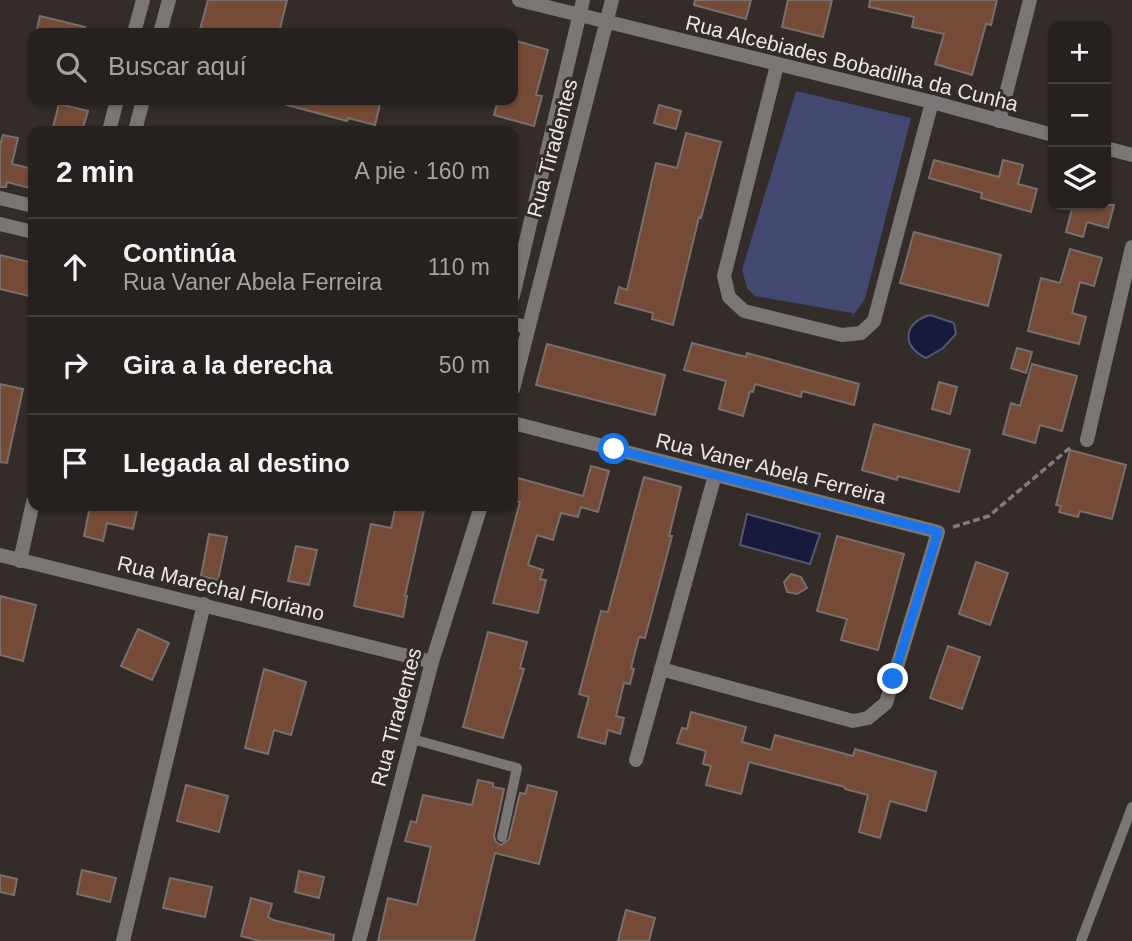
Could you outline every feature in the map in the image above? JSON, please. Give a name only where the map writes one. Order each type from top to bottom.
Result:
[{"type":"street","points":[[135,28],[143,0]]},
{"type":"street","points":[[161,28],[169,0]]},
{"type":"street","name":"Rua Alcebiades Bobadilha da Cunha","points":[[519,0],[1048,134]]},
{"type":"street","name":"Rua Tiradentes","points":[[518,275],[583,0]]},
{"type":"street","name":"Rua Tiradentes","points":[[518,344],[520,326],[612,0]]},
{"type":"street","points":[[999,121],[1030,0]]},
{"type":"street","points":[[777,65],[724,276],[729,297],[744,311],[842,335],[861,333],[874,321],[932,103]]},
{"type":"street","points":[[110,126],[116,105]]},
{"type":"street","points":[[136,126],[142,105]]},
{"type":"street","points":[[1111,149],[1132,155]]},
{"type":"street","points":[[0,198],[28,205]]},
{"type":"street","points":[[0,225],[28,231]]},
{"type":"street","points":[[1087,440],[1132,247]]},
{"type":"street","name":"Rua Vaner Abela Ferreira","points":[[518,424],[938,532]]},
{"type":"street","points":[[636,760],[715,475]]},
{"type":"street","points":[[20,561],[31,511]]},
{"type":"street","name":"Rua Tiradentes","points":[[359,941],[432,662],[479,511]]},
{"type":"street","points":[[661,669],[853,720],[868,718],[886,703],[938,532]]},
{"type":"street","name":"Rua Marechal Floriano","points":[[0,555],[432,662]]},
{"type":"street","points":[[123,941],[204,604]]},
{"type":"lane","points":[[412,739],[517,768],[502,838]]},
{"type":"lane","points":[[1083,940],[1132,807]]},
{"type":"path","points":[[938,532],[989,516],[1067,448],[1087,440]]},
{"type":"shaded area","points":[[796,91],[911,118],[865,299],[852,317],[852,313],[755,296],[747,288],[742,270]]},
{"type":"shaded area","points":[[930,315],[954,323],[956,334],[943,348],[926,358],[912,347],[908,335],[915,323]]},
{"type":"shaded area","points":[[747,514],[820,534],[810,564],[740,545]]},
{"type":"building","points":[[208,0],[287,0],[280,28],[200,28]]},
{"type":"building","points":[[695,0],[751,0],[746,19],[694,5]]},
{"type":"building","points":[[788,0],[832,0],[823,37],[782,27]]},
{"type":"building","points":[[870,0],[997,0],[991,25],[986,24],[972,75],[935,64],[944,34],[912,27],[914,17],[869,7]]},
{"type":"building","points":[[40,16],[85,27],[85,28],[37,28]]},
{"type":"building","points":[[518,41],[548,50],[536,95],[542,96],[534,126],[494,115],[497,105],[518,105]]},
{"type":"building","points":[[59,105],[88,111],[84,126],[53,126]]},
{"type":"building","points":[[287,105],[380,105],[375,125],[348,118],[347,121]]},
{"type":"building","points":[[659,105],[681,111],[676,129],[654,123]]},
{"type":"building","points":[[686,133],[721,142],[701,218],[699,217],[673,325],[652,319],[653,313],[615,303],[619,287],[627,290],[656,163],[677,168]]},
{"type":"building","points":[[3,135],[18,138],[12,164],[28,168],[28,188],[7,182],[6,187],[0,187],[0,145]]},
{"type":"building","points":[[934,160],[999,177],[1003,160],[1023,165],[1018,184],[1037,189],[1031,212],[981,198],[982,193],[929,178]]},
{"type":"building","points":[[1111,205],[1114,205],[1108,228],[1087,222],[1083,237],[1066,232],[1072,210],[1111,210]]},
{"type":"building","points":[[914,232],[1001,255],[988,306],[900,283]]},
{"type":"building","points":[[1070,249],[1102,258],[1094,286],[1080,282],[1072,313],[1086,317],[1079,344],[1028,331],[1041,278],[1060,283]]},
{"type":"building","points":[[0,255],[28,262],[28,296],[0,289]]},
{"type":"building","points":[[692,343],[746,357],[747,353],[859,384],[854,405],[802,391],[801,397],[755,384],[753,392],[750,391],[743,416],[719,409],[726,381],[684,370]]},
{"type":"building","points":[[547,344],[665,375],[655,415],[536,385]]},
{"type":"building","points":[[1017,348],[1032,352],[1026,373],[1011,368]]},
{"type":"building","points":[[1032,364],[1077,376],[1062,431],[1040,425],[1035,443],[1003,434],[1011,403],[1020,406]]},
{"type":"building","points":[[939,382],[957,387],[950,414],[932,409]]},
{"type":"building","points":[[0,384],[23,389],[7,463],[0,462]]},
{"type":"building","points":[[874,424],[970,450],[959,492],[898,476],[897,480],[862,470]]},
{"type":"building","points":[[1070,450],[1126,465],[1112,519],[1080,511],[1078,517],[1059,512],[1061,506],[1056,505]]},
{"type":"building","points":[[591,466],[609,471],[598,512],[581,507],[578,517],[561,513],[553,540],[537,535],[528,565],[543,570],[540,579],[546,580],[538,613],[493,603],[520,502],[518,478],[583,496]]},
{"type":"building","points":[[644,477],[681,487],[669,536],[672,536],[645,638],[639,637],[630,684],[624,683],[616,716],[624,718],[620,734],[608,730],[605,744],[578,737],[589,697],[579,694],[601,611],[608,612]]},
{"type":"building","points":[[89,511],[137,511],[133,529],[107,523],[103,541],[84,536]]},
{"type":"building","points":[[395,511],[424,511],[403,617],[354,606],[371,524],[391,528]]},
{"type":"building","points":[[209,534],[227,537],[218,580],[201,576]]},
{"type":"building","points":[[837,536],[904,554],[878,650],[841,640],[847,619],[817,611]]},
{"type":"building","points":[[296,546],[317,550],[309,585],[288,581]]},
{"type":"building","points":[[976,562],[1008,573],[990,625],[959,614]]},
{"type":"building","points":[[791,574],[801,577],[807,588],[797,594],[787,592],[784,582]]},
{"type":"building","points":[[0,596],[36,605],[23,661],[0,655]]},
{"type":"building","points":[[138,629],[169,643],[152,680],[121,666]]},
{"type":"building","points":[[488,632],[527,642],[520,668],[524,669],[503,738],[463,727]]},
{"type":"building","points":[[948,646],[980,657],[962,709],[930,698]]},
{"type":"building","points":[[264,669],[306,682],[291,735],[274,730],[268,754],[245,748]]},
{"type":"building","points":[[691,712],[746,727],[742,742],[771,750],[775,735],[853,756],[855,749],[936,772],[926,811],[890,801],[880,838],[859,832],[868,795],[845,787],[749,762],[741,794],[706,785],[711,766],[703,764],[706,751],[677,743],[682,728],[687,729]]},
{"type":"building","points":[[478,780],[504,789],[494,836],[496,842],[501,845],[509,839],[520,793],[525,794],[528,785],[557,792],[539,864],[495,853],[474,941],[378,941],[388,898],[417,905],[431,847],[405,841],[411,821],[416,823],[423,795],[472,805]]},
{"type":"building","points":[[186,785],[228,796],[219,832],[177,821]]},
{"type":"building","points":[[82,870],[116,878],[110,902],[77,894]]},
{"type":"building","points":[[299,871],[324,877],[319,898],[295,892]]},
{"type":"building","points":[[0,875],[17,879],[14,895],[0,892]]},
{"type":"building","points":[[170,878],[212,887],[205,917],[163,908]]},
{"type":"building","points":[[251,898],[272,904],[268,917],[273,920],[334,935],[333,941],[260,941],[241,936]]},
{"type":"building","points":[[626,910],[655,918],[649,941],[618,941]]},
{"type":"route","points":[[614,449],[938,532],[893,679]]}]
